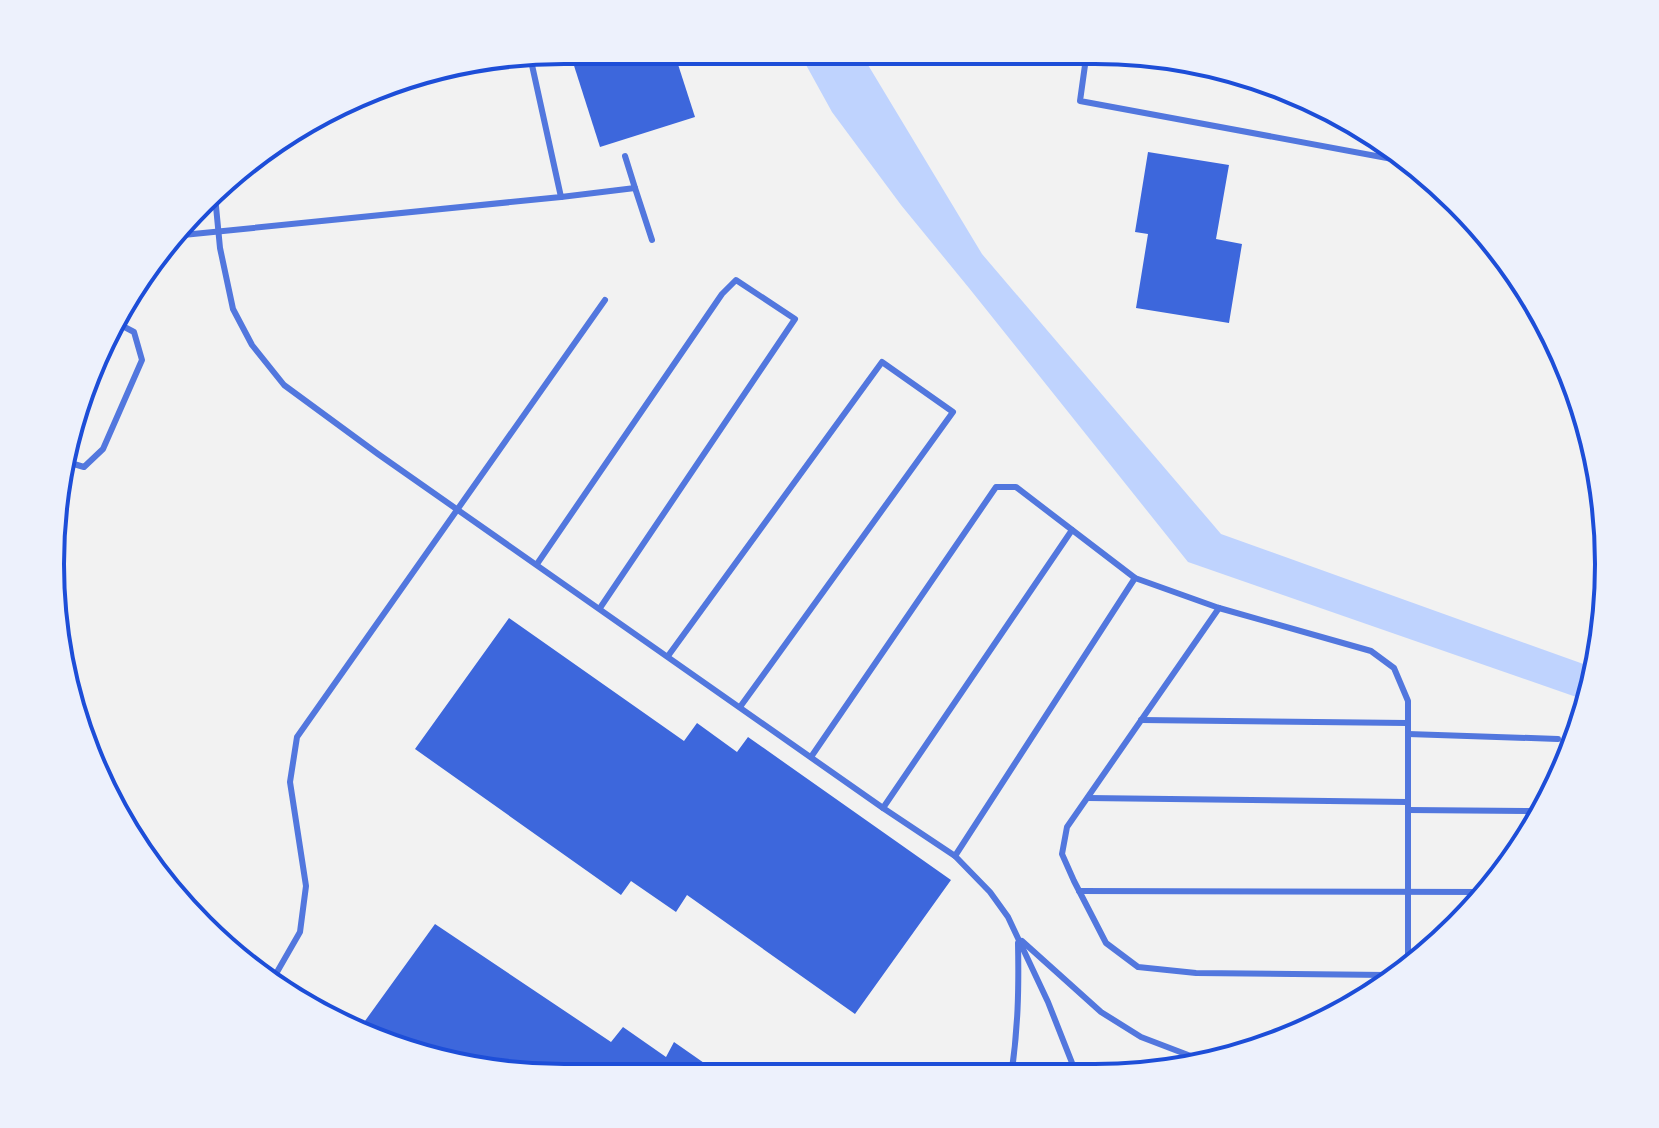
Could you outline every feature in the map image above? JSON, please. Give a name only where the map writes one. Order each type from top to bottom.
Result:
[{"type":"lane","points":[[1085,64],[1080,101],[1387,158]]},
{"type":"lane","points":[[532,65],[561,197]]},
{"type":"lane","points":[[625,156],[652,240]]},
{"type":"lane","points":[[188,234],[635,188]]},
{"type":"lane","points":[[216,205],[220,248],[233,309],[252,345],[284,385],[378,454],[955,856],[990,892],[1008,917],[1048,1002],[1072,1064]]},
{"type":"lane","points":[[537,564],[722,294],[736,280],[795,319],[600,608]]},
{"type":"lane","points":[[276,973],[300,932],[306,886],[290,782],[297,737],[605,300]]},
{"type":"lane","points":[[74,464],[84,467],[103,449],[142,360],[134,332],[124,327]]},
{"type":"lane","points":[[668,656],[882,362],[953,412],[740,707]]},
{"type":"lane","points":[[811,757],[996,487],[1016,487],[1135,578],[1219,608],[1371,651],[1394,668],[1408,701],[1408,954]]},
{"type":"lane","points":[[883,808],[1072,530]]},
{"type":"lane","points":[[955,856],[1135,578]]},
{"type":"lane","points":[[1219,608],[1067,827],[1062,854],[1106,943],[1138,967],[1196,973],[1380,975]]},
{"type":"lane","points":[[1141,720],[1407,723]]},
{"type":"lane","points":[[1408,734],[1558,739]]},
{"type":"lane","points":[[1088,798],[1530,811]]},
{"type":"lane","points":[[1079,891],[1473,892]]},
{"type":"lane","points":[[1018,937],[1101,1012],[1141,1037],[1188,1055]]},
{"type":"lane","points":[[1013,1064],[1019,991],[1018,937]]},
{"type":"water","points":[[806,64],[867,64],[982,254],[1221,534],[1584,664],[1577,697],[1188,562],[901,205],[832,112]]},
{"type":"building","points":[[573,64],[678,64],[695,117],[600,147]]},
{"type":"building","points":[[1148,152],[1229,165],[1216,239],[1242,244],[1229,323],[1136,308],[1148,234],[1135,232]]},
{"type":"building","points":[[509,618],[684,741],[697,723],[737,752],[748,737],[951,880],[855,1014],[687,895],[676,912],[631,881],[621,895],[415,749]]},
{"type":"building","points":[[435,924],[611,1042],[623,1027],[666,1057],[674,1042],[706,1064],[564,1064],[499,1060],[435,1047],[364,1022]]}]
